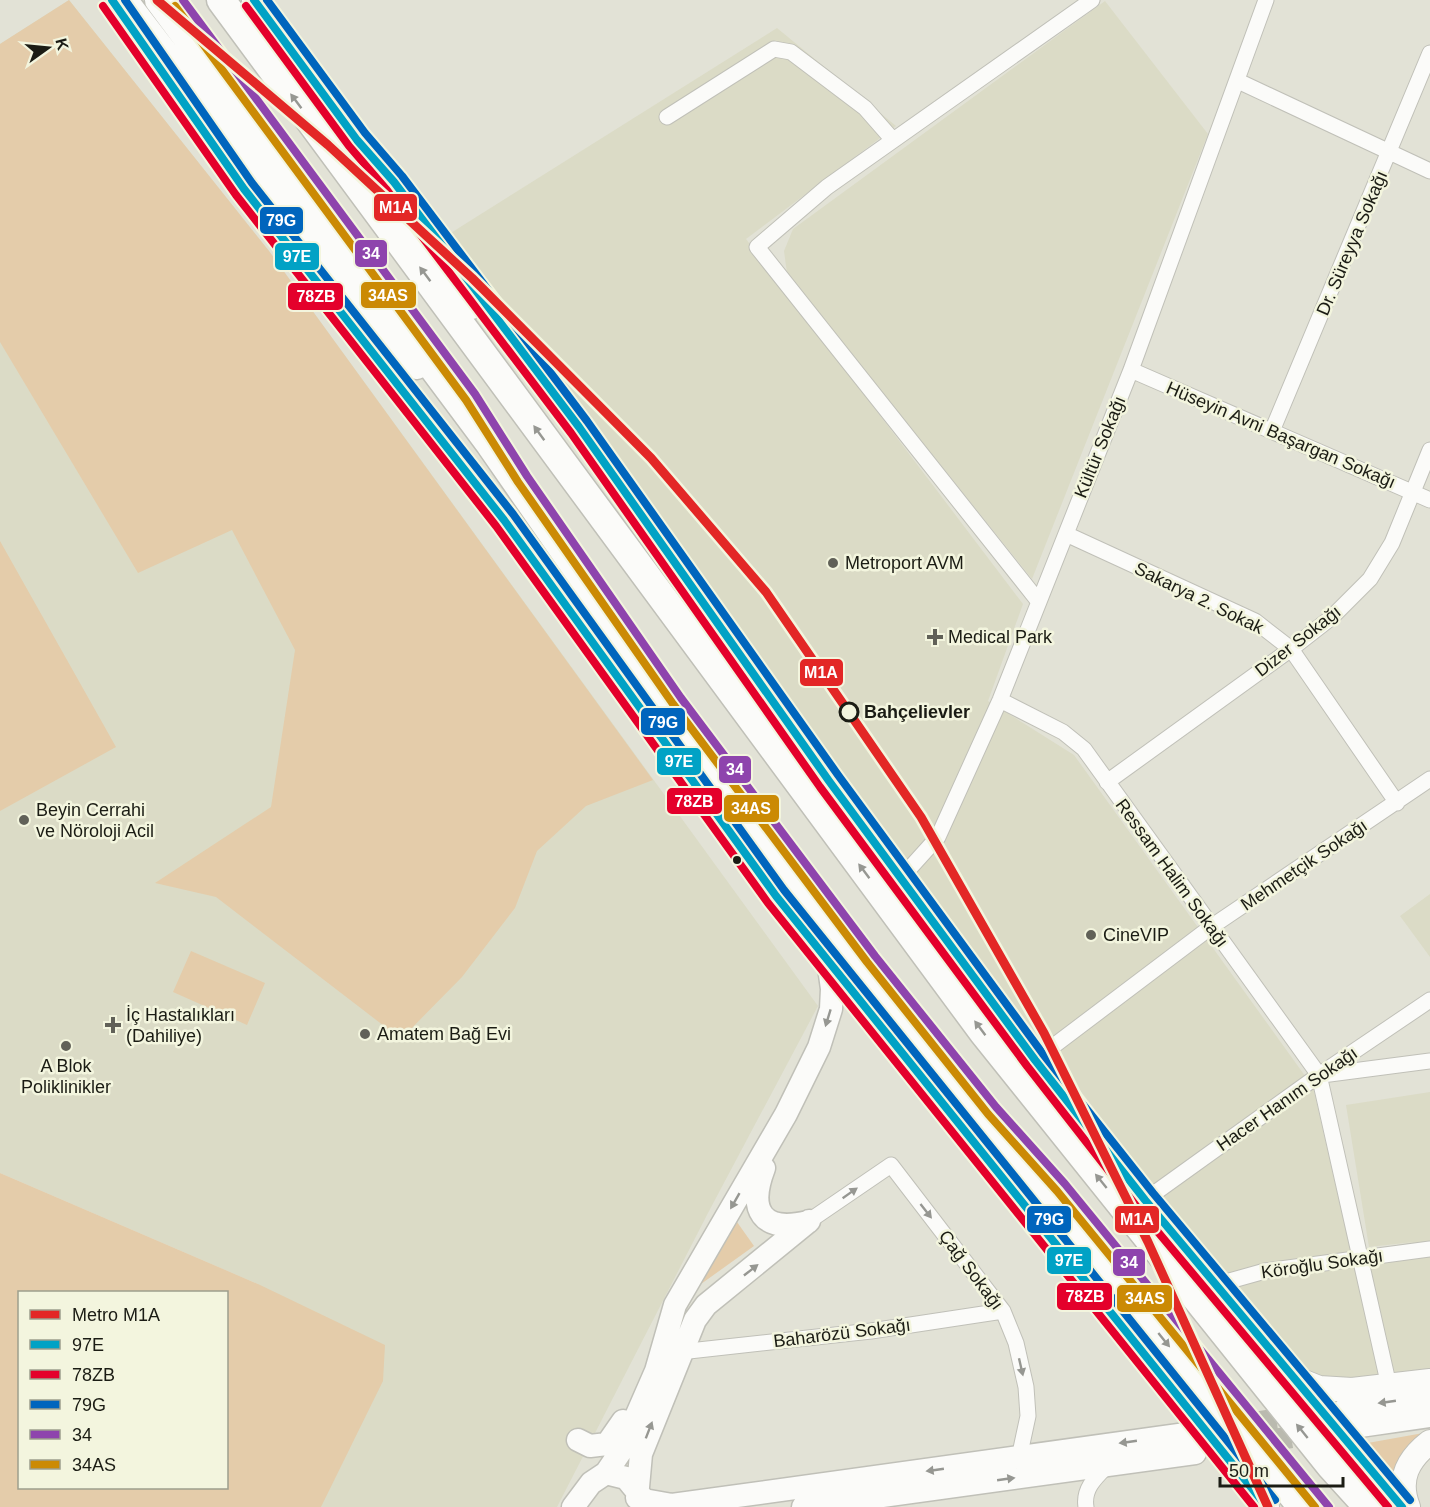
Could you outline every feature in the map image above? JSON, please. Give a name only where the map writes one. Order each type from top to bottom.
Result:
[{"type":"highway","points":[[123,0],[370,322],[412,363],[442,382]]},
{"type":"highway","points":[[159,0],[496,453],[727,785],[866,969],[1302,1507]]},
{"type":"highway","points":[[221,0],[983,1032],[1330,1465],[1368,1507]]},
{"type":"highway","points":[[357,140],[391,195],[408,215],[594,479],[617,522],[625,546]]},
{"type":"main road","points":[[112,0],[244,189],[504,520],[776,896],[1267,1507]]},
{"type":"main road","points":[[254,0],[357,140],[394,182],[579,427],[645,517],[688,585],[1035,1060],[1145,1200],[1402,1507]]},
{"type":"main road","points":[[573,1507],[591,1483],[606,1473],[621,1451],[656,1371],[675,1305],[786,1114],[819,1047],[831,1009],[832,989],[828,960]]},
{"type":"main road","points":[[786,1114],[759,1182],[757,1203],[766,1219],[773,1224],[787,1227],[809,1221]]},
{"type":"main road","points":[[637,1497],[641,1454],[680,1352],[695,1320],[706,1305],[809,1221]]},
{"type":"main road","points":[[578,1440],[590,1446],[607,1444],[620,1429],[640,1385],[656,1371]]},
{"type":"main road","points":[[1292,1377],[1319,1389],[1352,1390],[1430,1381]]},
{"type":"main road","points":[[1430,1396],[1349,1418],[1430,1416]]},
{"type":"main road","points":[[1408,1507],[1405,1482],[1407,1463],[1430,1442]]},
{"type":"main road","points":[[606,1473],[626,1478],[637,1497],[644,1500],[660,1505],[681,1505],[1019,1458],[1190,1443],[1107,1466],[926,1498],[803,1507]]},
{"type":"main road","points":[[1240,1474],[1258,1507]]},
{"type":"street","points":[[1039,602],[757,248],[827,187],[1092,0]]},
{"type":"street","name":"Kültür Sokağı","points":[[902,878],[938,837],[1000,700],[1131,370],[1238,81],[1263,1]]},
{"type":"street","points":[[667,117],[774,49],[790,52],[865,108],[893,140]]},
{"type":"street","name":"Dr. Süreyya Sokağı","points":[[1272,431],[1391,153],[1430,53]]},
{"type":"street","points":[[1238,81],[1430,171]]},
{"type":"street","name":"Hüseyin Avni Başargan Sokağı","points":[[1131,370],[1430,500]]},
{"type":"street","name":"Dizer Sokağı","points":[[1107,782],[1291,649],[1332,617],[1370,579],[1392,543],[1430,450]]},
{"type":"street","name":"Sakarya 2. Sokak","points":[[1066,534],[1255,621],[1291,649],[1397,802]]},
{"type":"street","name":"Ressam Halim Sokağı","points":[[1000,700],[1063,732],[1084,749],[1319,1075]]},
{"type":"street","name":"Mehmetçik Sokağı","points":[[1035,1060],[1211,927],[1430,779]]},
{"type":"street","name":"Hacer Hanım Sokağı","points":[[1145,1200],[1319,1075],[1430,1000]]},
{"type":"street","points":[[1389,1386],[1319,1075],[1430,1061]]},
{"type":"street","name":"Çağ Sokağı","points":[[809,1221],[891,1165],[1003,1311],[1016,1343],[1026,1387],[1028,1416],[1019,1458]]},
{"type":"street","name":"Köroğlu Sokağı","points":[[1215,1285],[1265,1271],[1430,1249]]},
{"type":"street","name":"Baharözü Sokağı","points":[[680,1352],[871,1331],[1003,1311]]},
{"type":"street","points":[[1086,1507],[1085,1498],[1089,1485],[1107,1466]]},
{"type":"shaded area","points":[[69,0],[269,251],[818,1006],[708,1213],[557,1507],[321,1507],[322,1500],[258,1284],[0,1173],[0,44]]},
{"type":"shaded area","points":[[69,0],[269,251],[653,780],[586,806],[537,851],[515,908],[462,977],[401,1039],[216,897],[155,883],[271,807],[295,650],[232,530],[138,573],[0,342],[0,44]]},
{"type":"shaded area","points":[[1105,1],[1208,134],[1032,579],[787,273],[784,251],[793,229]]},
{"type":"shaded area","points":[[777,28],[896,126],[746,239],[1023,604],[988,701],[1074,755],[1313,1087],[1351,1253],[1414,1242],[1369,1247],[1346,1105],[1430,1092],[1430,1378],[1335,1385],[1298,1372],[922,886],[446,236]]},
{"type":"shaded area","points":[[0,541],[116,747],[0,811]]},
{"type":"shaded area","points":[[1430,894],[1430,957],[1400,916]]},
{"type":"shaded area","points":[[191,951],[265,983],[247,1025],[173,992]]},
{"type":"shaded area","points":[[0,1173],[258,1284],[385,1345],[383,1381],[321,1507],[0,1507]]},
{"type":"shaded area","points":[[737,1222],[754,1246],[701,1284]]},
{"type":"shaded area","points":[[1429,1432],[1394,1481],[1362,1444]]},
{"type":"tunnel","points":[[1222,1428],[1305,1415]]},
{"type":"tunnel","points":[[1237,1446],[1353,1427]]},
{"type":"metro line","name":"M1A","points":[[157,0],[328,145],[472,278],[651,458],[766,592],[921,817],[1044,1033],[1148,1242],[1268,1507]]},
{"type":"transit line","name":"97E","points":[[112,0],[244,189],[504,520],[776,896],[1267,1507]]},
{"type":"transit line","name":"79G","points":[[125,0],[252,183],[513,514],[784,890],[1275,1500]]},
{"type":"transit line","name":"34","points":[[183,0],[475,394],[527,476],[681,698],[875,956],[996,1107],[1065,1184],[1329,1507]]},
{"type":"transit line","name":"97E","points":[[254,0],[357,140],[394,182],[579,427],[829,781],[1035,1060],[1145,1200],[1402,1507]]},
{"type":"transit line","name":"79G","points":[[267,0],[365,133],[402,176],[587,421],[838,775],[1043,1054],[1153,1193],[1410,1500]]},
{"type":"transit line","name":"78ZB","points":[[103,6],[236,195],[496,526],[768,903],[1254,1507]]},
{"type":"transit line","name":"34AS","points":[[175,6],[466,400],[518,482],[673,704],[867,962],[988,1114],[1057,1191],[1315,1507]]},
{"type":"transit line","name":"78ZB","points":[[246,6],[349,146],[386,189],[571,433],[820,787],[1027,1066],[1137,1207],[1388,1507]]},
{"type":"place","name":"Metroport AVM","points":[[833,563]]},
{"type":"place","name":"Medical Park","points":[[935,637]]},
{"type":"place","name":"Bahçelievler","points":[[849,712]]},
{"type":"place","name":"Beyin Cerrahi ve Nöroloji Acil","points":[[24,820]]},
{"type":"place","name":"CineVIP","points":[[1091,935]]},
{"type":"place","name":"İç Hastalıkları (Dahiliye)","points":[[113,1025]]},
{"type":"place","name":"Amatem Bağ Evi","points":[[365,1034]]},
{"type":"place","name":"A Blok Poliklinikler","points":[[66,1046]]}]
